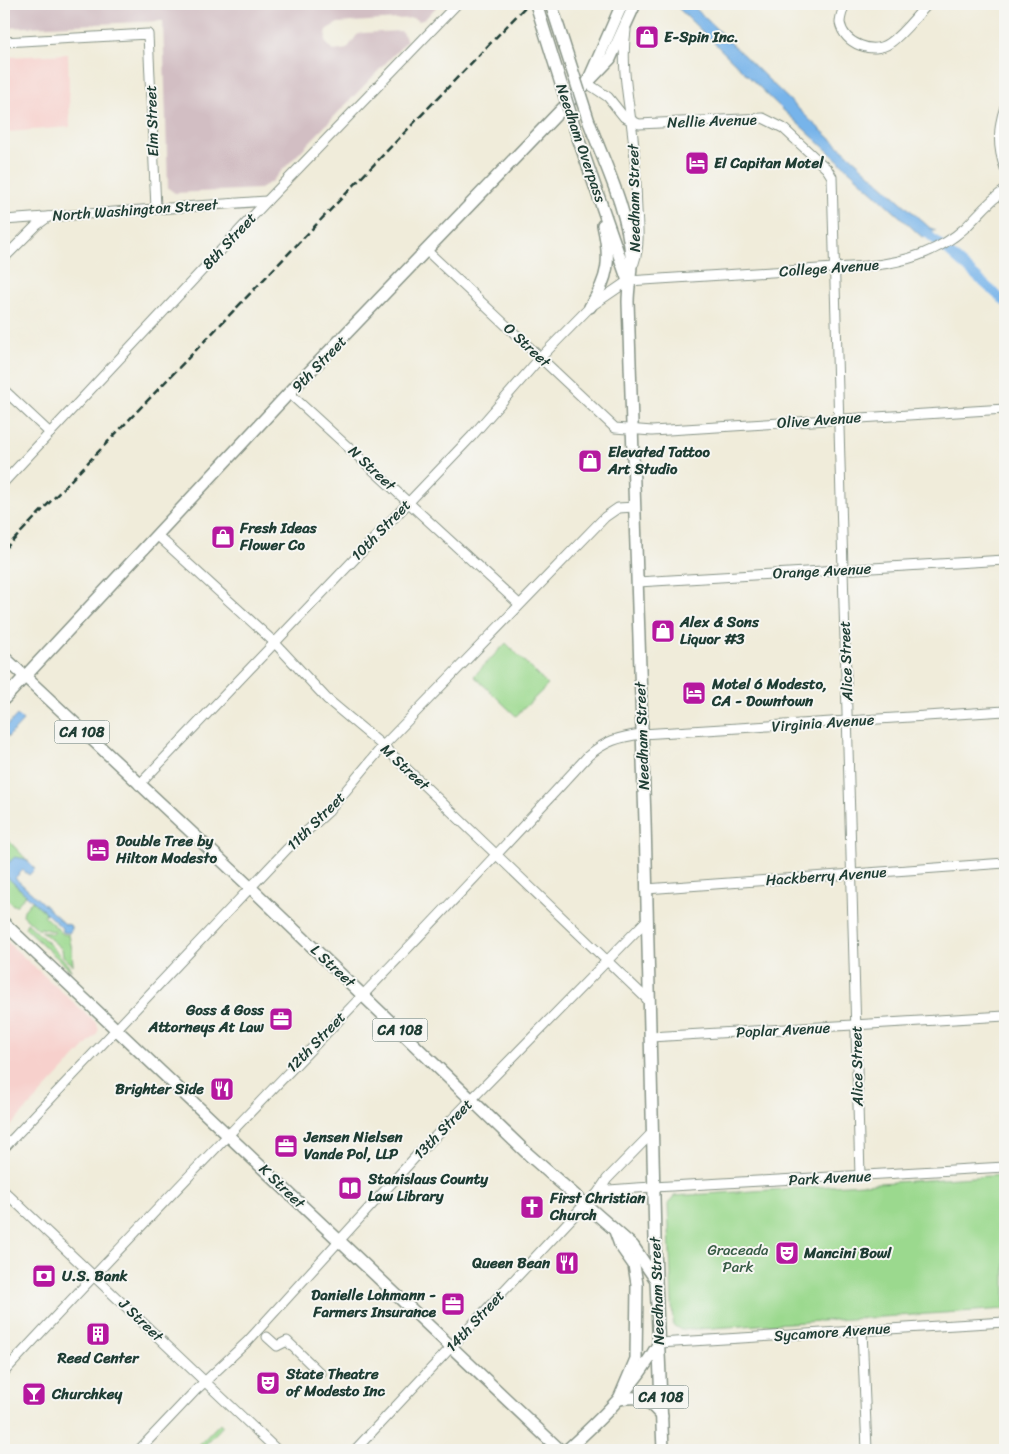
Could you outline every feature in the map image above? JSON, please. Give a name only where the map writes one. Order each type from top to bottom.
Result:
[{"type":"main road","name":"Needham Overpass","points":[[536,4],[577,135],[629,277]]},
{"type":"main road","name":"Needham Overpass","points":[[551,4],[589,122],[626,226],[631,257],[629,277]]},
{"type":"main road","points":[[587,83],[622,4]]},
{"type":"main road","name":"9th Street","points":[[4,699],[158,536],[289,393],[385,296],[426,250],[610,59],[635,4]]},
{"type":"main road","points":[[590,308],[602,288],[608,266],[606,240],[592,177]]},
{"type":"main road","name":"Needham Street","points":[[629,277],[656,1280],[663,1450]]},
{"type":"main road","name":"L Street","points":[[4,657],[251,888],[584,1205],[633,1246],[656,1280]]},
{"type":"main road","name":"K Street","points":[[4,923],[228,1134],[395,1296],[452,1346],[560,1450]]},
{"type":"main road","points":[[615,1231],[620,1245],[634,1265],[636,1284],[636,1359],[619,1399]]},
{"type":"main road","points":[[567,1450],[619,1399],[640,1375],[659,1343]]},
{"type":"main road","points":[[619,1399],[636,1396],[643,1398],[662,1416]]},
{"type":"street","name":"8th Street","points":[[4,482],[267,201],[457,4]]},
{"type":"street","points":[[845,4],[840,21],[847,37],[854,43],[873,48],[890,43],[928,4]]},
{"type":"street","name":"Needham Street","points":[[627,25],[624,56],[634,150],[638,232],[636,259],[629,277]]},
{"type":"street","name":"Elm Street","points":[[4,42],[148,34],[156,208]]},
{"type":"street","points":[[587,83],[608,97],[624,117],[630,121]]},
{"type":"street","points":[[1005,107],[999,129],[999,142],[1005,168]]},
{"type":"street","name":"Nellie Avenue","points":[[630,121],[640,124],[763,118],[783,128],[828,169],[832,177]]},
{"type":"street","name":"Alice Street","points":[[832,177],[860,1176]]},
{"type":"street","name":"College Avenue","points":[[629,277],[836,268],[896,262],[931,250],[949,239],[1005,190]]},
{"type":"street","name":"North Washington Street","points":[[4,220],[267,201]]},
{"type":"street","points":[[4,258],[37,225],[50,216]]},
{"type":"street","name":"O Street","points":[[426,250],[615,428],[633,431]]},
{"type":"street","name":"10th Street","points":[[139,785],[472,436],[541,357],[590,308],[629,277]]},
{"type":"street","points":[[4,390],[50,434]]},
{"type":"street","name":"N Street","points":[[289,393],[519,604]]},
{"type":"street","name":"Olive Avenue","points":[[633,431],[1005,409]]},
{"type":"street","name":"11th Street","points":[[4,1148],[287,849],[328,812],[383,746],[519,604],[605,517],[618,508],[635,506]]},
{"type":"street","name":"M Street","points":[[158,536],[274,642],[327,698],[383,746],[649,1001]]},
{"type":"street","name":"Orange Avenue","points":[[638,582],[1005,560]]},
{"type":"street","name":"Virginia Avenue","points":[[642,734],[1005,711]]},
{"type":"street","name":"12th Street","points":[[4,1372],[228,1134],[498,855],[597,748],[616,738],[642,734]]},
{"type":"street","name":"Hackberry Avenue","points":[[646,889],[1005,864]]},
{"type":"street","name":"13th Street","points":[[139,1450],[248,1341],[472,1099],[647,920]]},
{"type":"street","name":"Poplar Avenue","points":[[650,1037],[1005,1016]]},
{"type":"street","name":"14th Street","points":[[355,1450],[584,1205],[597,1194],[607,1179],[653,1132]]},
{"type":"street","name":"Park Avenue","points":[[654,1188],[1005,1167]]},
{"type":"street","name":"14th Street","points":[[597,1194],[610,1190],[654,1188]]},
{"type":"street","name":"J Street","points":[[4,1191],[278,1450]]},
{"type":"street","name":"Sycamore Avenue","points":[[659,1343],[1005,1322]]},
{"type":"street","points":[[862,1330],[867,1450]]},
{"type":"street","points":[[267,1337],[277,1346],[287,1341],[321,1374]]},
{"type":"shaded area","points":[[4,4],[439,4],[425,19],[419,21],[413,18],[338,23],[327,29],[325,42],[334,51],[347,49],[357,35],[362,33],[401,31],[406,38],[406,42],[272,181],[260,189],[175,193],[168,188],[163,21],[4,28]]},
{"type":"shaded area","points":[[68,54],[70,127],[8,132],[6,61],[9,57]]},
{"type":"shaded area","points":[[4,939],[96,1023],[99,1029],[96,1035],[4,1133]]},
{"type":"green space","points":[[506,643],[548,685],[516,716],[474,676]]},
{"type":"green space","points":[[6,838],[29,862],[25,859],[7,862],[6,872],[8,876],[26,895],[17,905],[13,905],[4,896],[4,839]]},
{"type":"green space","points":[[32,901],[46,913],[44,916],[63,934],[69,935],[73,965],[63,956],[62,949],[41,931],[53,934],[55,932],[41,928],[39,930],[23,915],[24,910]]},
{"type":"green space","points":[[27,923],[59,955],[71,971],[25,928]]},
{"type":"green space","name":"Graceada Park","points":[[1005,1175],[1005,1309],[681,1330],[673,1325],[668,1204],[674,1196]]},
{"type":"green space","points":[[220,1423],[223,1426],[200,1450],[190,1450],[187,1447],[188,1445],[195,1449]]},
{"type":"water","points":[[674,4],[691,4],[811,121],[930,228],[936,230],[922,237],[781,108]]},
{"type":"water","points":[[17,715],[23,721],[8,737],[4,729]]},
{"type":"water","points":[[15,857],[25,859],[35,869],[29,875],[23,870],[15,878],[65,924],[70,925],[72,929],[69,933],[63,932],[61,927],[7,877],[6,865]]},
{"type":"waterway","points":[[919,226],[1005,302]]},
{"type":"railway","points":[[4,550],[528,4]]},
{"type":"place","name":"E-Spin Inc.","points":[[647,37]]},
{"type":"place","name":"El Capitan Motel","points":[[697,163]]},
{"type":"place","name":"Elevated Tattoo Art Studio","points":[[590,461]]},
{"type":"place","name":"Fresh Ideas Flower Co","points":[[223,537]]},
{"type":"place","name":"Alex & Sons Liquor #3","points":[[663,631]]},
{"type":"place","name":"Motel 6 Modesto, CA - Downtown","points":[[694,693]]},
{"type":"place","name":"Double Tree by Hilton Modesto","points":[[98,850]]},
{"type":"place","name":"Goss & Goss Attorneys At Law","points":[[281,1019]]},
{"type":"place","name":"Brighter Side","points":[[222,1089]]},
{"type":"place","name":"Jensen Nielsen Vande Pol, LLP","points":[[286,1146]]},
{"type":"place","name":"Stanislaus County Law Library","points":[[350,1188]]},
{"type":"place","name":"First Christian Church","points":[[532,1207]]},
{"type":"place","name":"Mancini Bowl","points":[[787,1253]]},
{"type":"place","name":"Queen Bean","points":[[567,1263]]},
{"type":"place","name":"U.S. Bank","points":[[44,1276]]},
{"type":"place","name":"Danielle Lohmann - Farmers Insurance","points":[[453,1304]]},
{"type":"place","name":"Reed Center","points":[[98,1334]]},
{"type":"place","name":"State Theatre of Modesto Inc","points":[[268,1383]]},
{"type":"place","name":"Churchkey","points":[[34,1394]]}]
